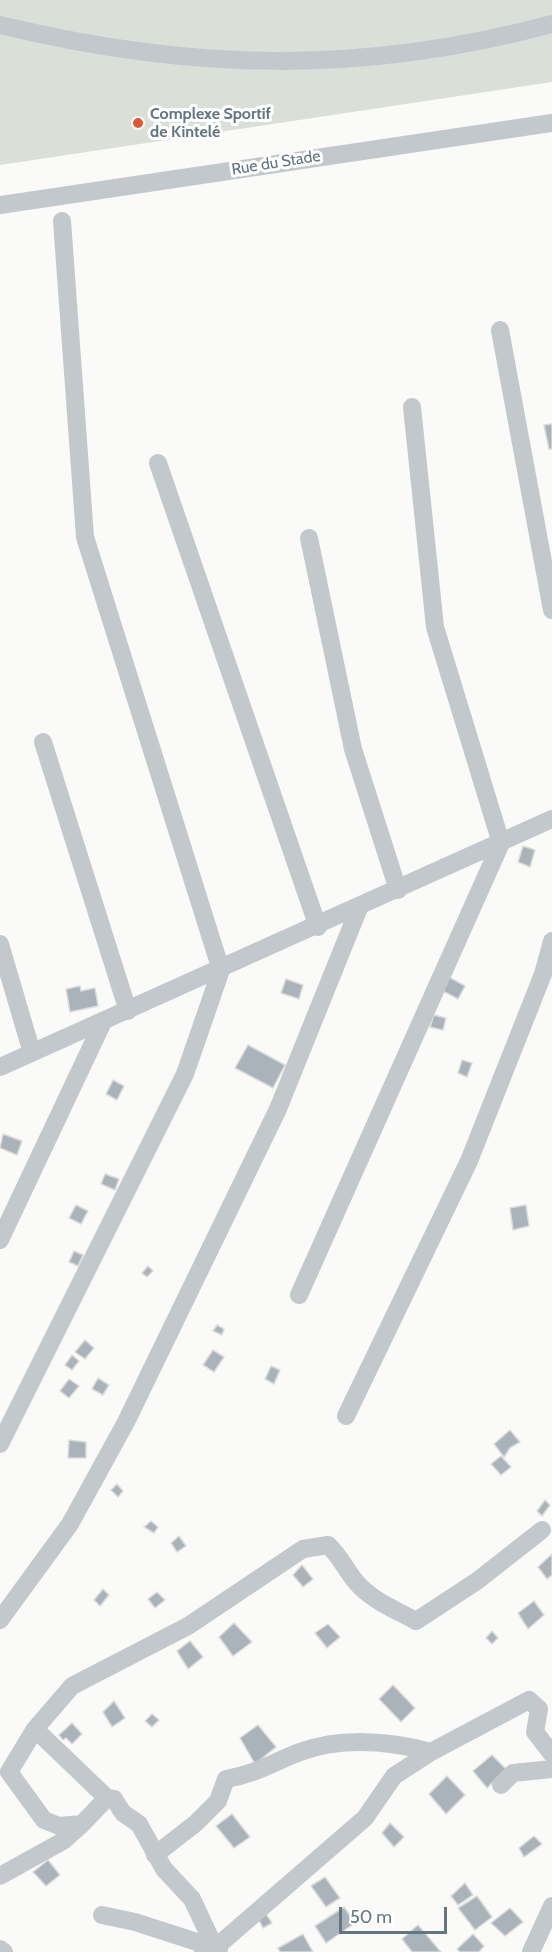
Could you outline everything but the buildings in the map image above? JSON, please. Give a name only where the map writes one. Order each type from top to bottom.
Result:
[{"type":"street","points":[[0,25],[63,40],[168,57],[294,62],[354,59],[438,49],[552,24]]},
{"type":"street","name":"Rue du Stade","points":[[0,205],[552,123]]},
{"type":"street","points":[[0,1444],[185,1074],[220,970],[85,537],[62,221]]},
{"type":"street","points":[[501,330],[546,541],[552,610]]},
{"type":"street","points":[[299,1295],[501,843],[435,627],[412,407]]},
{"type":"street","points":[[158,463],[318,927]]},
{"type":"street","points":[[309,538],[353,749],[398,890]]},
{"type":"street","points":[[43,742],[128,1011]]},
{"type":"street","points":[[0,1067],[318,927],[552,819]]},
{"type":"street","points":[[0,1620],[70,1524],[126,1422],[278,1110],[359,908]]},
{"type":"street","points":[[346,1416],[469,1161],[543,974],[552,941]]},
{"type":"street","points":[[0,944],[32,1053]]},
{"type":"street","points":[[0,1240],[103,1022]]},
{"type":"street","points":[[81,1824],[59,1826],[44,1820],[9,1772],[35,1730],[72,1686],[188,1626],[303,1549],[327,1545],[341,1558],[357,1583],[379,1600],[416,1621],[477,1581],[542,1530]]},
{"type":"street","points":[[215,1951],[365,1818],[394,1776],[431,1752],[530,1700],[539,1709],[535,1732],[552,1754]]},
{"type":"street","points":[[35,1730],[107,1798],[114,1799],[123,1813],[139,1824],[164,1869],[192,1899],[215,1951]]},
{"type":"street","points":[[155,1855],[196,1824],[218,1801],[226,1779],[253,1774],[301,1752],[346,1743],[398,1743],[431,1752]]},
{"type":"street","points":[[501,1785],[513,1773],[552,1769]]},
{"type":"street","points":[[0,1876],[63,1840],[107,1798]]},
{"type":"street","points":[[531,1952],[552,1906]]},
{"type":"street","points":[[102,1915],[135,1922],[215,1951]]},
{"type":"street","points":[[0,1949],[4,1952]]},
{"type":"shaded area","name":"Complexe Sportif de Kintelé","points":[[0,0],[552,0],[552,82],[0,165]]},
{"type":"place","name":"Complexe Sportif de Kintelé","points":[[138,123]]}]
